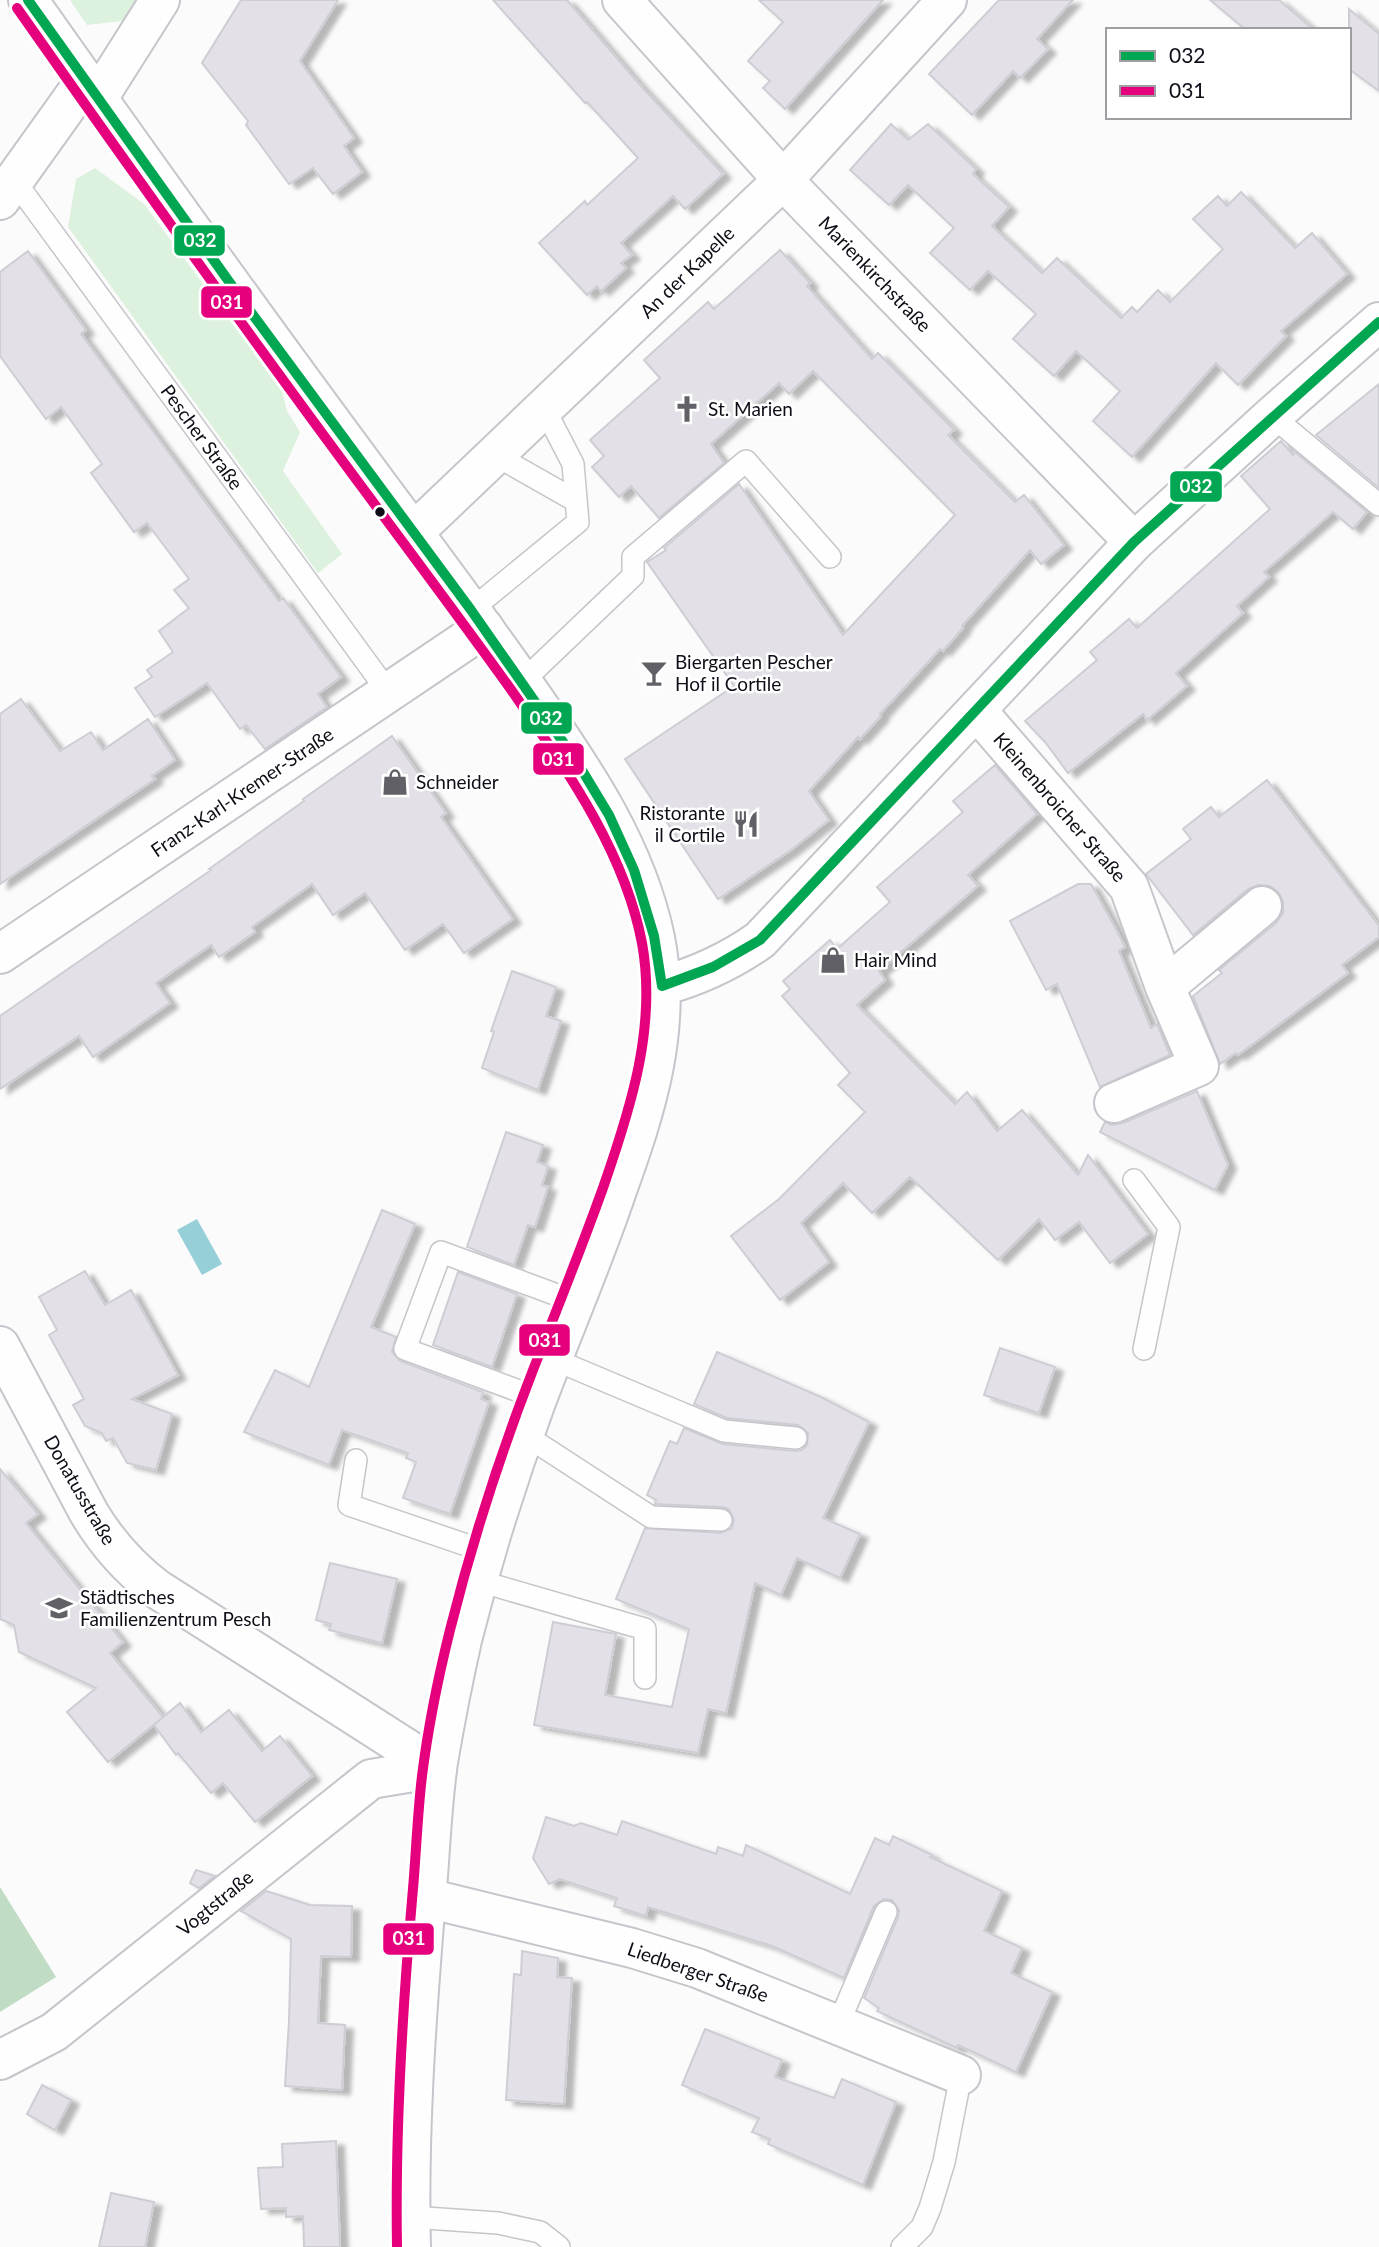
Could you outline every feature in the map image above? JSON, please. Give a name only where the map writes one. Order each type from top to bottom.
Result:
[{"type":"street","points":[[28,0],[250,311],[478,619],[577,762],[623,842],[645,902],[654,936],[662,986],[658,1042],[643,1112],[607,1222],[525,1435],[483,1566],[453,1684],[438,1768],[426,1898],[415,2062],[411,2232]]},
{"type":"street","points":[[7,190],[92,90],[160,0]]},
{"type":"street","name":"Marienkirchstraße","points":[[622,0],[783,180],[1134,542]]},
{"type":"street","name":"An der Kapelle","points":[[414,532],[783,180],[947,0]]},
{"type":"street","points":[[662,986],[705,972],[760,940],[1134,542],[1379,322]]},
{"type":"street","name":"Franz-Karl-Kremer-Straße","points":[[0,954],[389,693],[478,619]]},
{"type":"street","name":"Kleinenbroicher Straße","points":[[977,711],[1129,887],[1199,1066],[1114,1103]]},
{"type":"street","points":[[1166,987],[1262,906]]},
{"type":"street","name":"Donatusstraße","points":[[0,1346],[89,1513],[126,1562],[157,1588],[438,1768]]},
{"type":"street","name":"Vogtstraße","points":[[0,2060],[54,2032],[371,1779],[438,1768]]},
{"type":"street","name":"Liedberger Straße","points":[[426,1898],[664,1957],[749,1988],[961,2075]]},
{"type":"lane","name":"Pescher Straße","points":[[7,190],[389,693]]},
{"type":"lane","points":[[478,619],[578,522],[572,464],[544,408]]},
{"type":"lane","points":[[1272,416],[1379,505]]},
{"type":"lane","points":[[495,455],[576,501]]},
{"type":"lane","points":[[522,682],[633,576],[633,557],[746,461],[830,557]]},
{"type":"lane","points":[[1134,1180],[1169,1227],[1144,1349]]},
{"type":"lane","points":[[538,1398],[405,1349],[441,1252],[576,1302]]},
{"type":"lane","points":[[553,1359],[724,1431],[796,1438]]},
{"type":"lane","points":[[525,1435],[651,1517],[722,1520]]},
{"type":"lane","points":[[356,1460],[349,1505],[483,1566],[645,1629],[645,1678]]},
{"type":"lane","points":[[838,2025],[886,1912]]},
{"type":"lane","points":[[902,2247],[922,2227],[929,2208],[944,2162],[961,2075]]},
{"type":"lane","points":[[411,2232],[498,2224],[540,2232],[559,2247]]},
{"type":"green space","points":[[70,0],[145,0],[122,21],[87,25]]},
{"type":"green space","points":[[95,168],[144,204],[282,391],[287,411],[300,432],[283,471],[342,554],[318,573],[68,227],[76,179]]},
{"type":"green space","points":[[0,1887],[56,1977],[0,2012]]},
{"type":"water","points":[[197,1219],[222,1264],[202,1275],[177,1230]]},
{"type":"building","points":[[241,0],[338,0],[300,61],[354,138],[344,146],[362,172],[333,194],[313,168],[289,184],[246,125],[248,121],[202,63]]},
{"type":"building","points":[[493,0],[567,0],[640,85],[723,174],[685,209],[673,196],[621,243],[632,255],[621,263],[626,268],[601,291],[597,286],[587,295],[539,243],[585,201],[587,205],[638,158]]},
{"type":"building","points":[[759,0],[883,0],[785,109],[763,88],[770,81],[748,61],[783,22]]},
{"type":"building","points":[[999,0],[1073,0],[1037,39],[1048,49],[1020,78],[1013,71],[972,115],[929,74]]},
{"type":"building","points":[[1210,0],[1279,0],[1312,28],[1244,28]]},
{"type":"building","points":[[1349,9],[1379,34],[1379,91],[1351,70]]},
{"type":"building","points":[[891,124],[908,140],[928,124],[976,169],[973,174],[1009,207],[992,226],[1042,273],[1057,258],[1121,318],[1132,307],[1137,312],[1158,290],[1170,302],[1223,249],[1193,219],[1218,196],[1227,206],[1241,192],[1295,248],[1312,233],[1347,274],[1281,331],[1286,336],[1238,385],[1216,363],[1132,457],[1093,421],[1120,391],[1076,351],[1054,376],[1013,339],[1036,314],[988,271],[970,290],[930,253],[954,228],[908,185],[889,205],[850,170]]},
{"type":"building","points":[[780,250],[810,283],[807,286],[872,359],[878,353],[954,430],[948,435],[1015,502],[1024,495],[1064,545],[1041,564],[1030,550],[943,651],[940,649],[860,739],[858,737],[809,791],[829,820],[791,850],[718,899],[625,759],[734,686],[647,562],[666,550],[664,548],[739,484],[843,635],[955,515],[813,371],[789,394],[779,383],[711,444],[724,463],[659,518],[631,486],[619,497],[592,467],[604,456],[590,440],[660,378],[644,360],[708,302],[714,309]]},
{"type":"building","points":[[28,251],[86,330],[81,334],[279,601],[283,598],[341,677],[318,694],[327,707],[265,749],[246,725],[240,729],[207,683],[155,717],[135,688],[152,677],[147,670],[173,652],[159,631],[189,608],[174,590],[189,579],[147,523],[134,532],[91,473],[102,464],[61,407],[46,419],[0,356],[0,272]]},
{"type":"building","points":[[1379,384],[1379,488],[1316,435]]},
{"type":"building","points":[[1281,441],[1293,455],[1295,452],[1367,512],[1353,529],[1333,512],[1264,572],[1269,577],[1237,606],[1243,613],[1176,673],[1187,686],[1147,720],[1143,714],[1068,773],[1025,721],[1097,660],[1090,652],[1129,619],[1137,628],[1270,509],[1241,476]]},
{"type":"building","points":[[21,699],[60,751],[91,732],[103,750],[148,719],[175,760],[152,776],[155,779],[0,884],[0,714]]},
{"type":"building","points":[[392,736],[446,813],[441,817],[513,919],[464,953],[443,924],[405,950],[365,893],[333,915],[312,884],[252,927],[255,932],[219,957],[211,945],[156,983],[170,1003],[93,1057],[79,1036],[0,1089],[0,1016],[211,870],[209,869],[304,801],[303,799]]},
{"type":"building","points":[[995,765],[1037,814],[968,875],[978,886],[879,971],[885,980],[857,1005],[955,1104],[967,1092],[997,1131],[1022,1110],[1078,1175],[1088,1155],[1148,1234],[1110,1263],[1079,1222],[1055,1240],[1039,1219],[998,1260],[910,1177],[872,1213],[843,1183],[801,1223],[829,1262],[780,1300],[731,1236],[779,1199],[865,1112],[838,1085],[850,1073],[782,996],[790,989],[783,981],[830,940],[837,949],[890,902],[877,887],[963,812],[953,801]]},
{"type":"building","points":[[1267,780],[1379,926],[1379,937],[1342,965],[1348,973],[1238,1055],[1236,1053],[1220,1064],[1193,996],[1222,973],[1219,970],[1276,923],[1283,913],[1283,902],[1279,893],[1270,886],[1258,885],[1248,889],[1193,935],[1146,874],[1191,839],[1183,829],[1211,807],[1219,817]]},
{"type":"building","points":[[1078,884],[1091,884],[1117,931],[1125,947],[1119,951],[1151,1028],[1157,1024],[1170,1055],[1100,1087],[1057,984],[1046,990],[1010,921]]},
{"type":"building","points":[[512,971],[556,987],[546,1016],[561,1021],[538,1090],[482,1068],[494,1032],[491,1031]]},
{"type":"building","points":[[1197,1091],[1228,1165],[1215,1190],[1100,1132],[1105,1122],[1112,1125],[1123,1123]]},
{"type":"building","points":[[506,1132],[543,1145],[537,1162],[548,1166],[542,1185],[548,1187],[535,1227],[528,1225],[514,1265],[467,1247]]},
{"type":"building","points":[[382,1210],[415,1224],[371,1327],[396,1337],[392,1352],[400,1361],[483,1392],[481,1399],[489,1402],[450,1514],[403,1498],[416,1462],[406,1458],[408,1453],[342,1430],[329,1465],[244,1432],[275,1370],[309,1387]]},
{"type":"building","points":[[85,1271],[105,1305],[131,1290],[178,1375],[132,1399],[172,1414],[156,1470],[127,1463],[113,1438],[106,1441],[102,1433],[85,1426],[73,1405],[84,1399],[49,1335],[57,1330],[39,1297]]},
{"type":"building","points":[[458,1272],[517,1294],[492,1367],[433,1345]]},
{"type":"building","points":[[1000,1348],[1055,1367],[1039,1413],[984,1395]]},
{"type":"building","points":[[717,1352],[823,1398],[869,1422],[823,1518],[860,1534],[840,1578],[797,1558],[781,1595],[755,1583],[726,1713],[708,1709],[698,1753],[534,1725],[553,1622],[616,1634],[605,1695],[672,1707],[689,1629],[616,1599],[645,1528],[721,1533],[732,1528],[734,1520],[729,1509],[655,1504],[656,1500],[647,1495],[670,1441],[677,1444],[684,1428],[723,1444],[795,1451],[802,1450],[807,1445],[808,1433],[798,1425],[727,1418],[694,1404]]},
{"type":"building","points":[[0,1469],[38,1514],[26,1523],[123,1642],[110,1653],[163,1717],[180,1703],[201,1732],[229,1710],[262,1751],[280,1736],[312,1776],[255,1822],[223,1783],[211,1793],[178,1753],[176,1755],[154,1725],[162,1718],[108,1762],[67,1712],[96,1688],[19,1652],[14,1625],[0,1619]]},
{"type":"building","points":[[330,1563],[397,1579],[382,1643],[329,1630],[331,1624],[316,1620]]},
{"type":"building","points":[[546,1817],[574,1826],[581,1823],[617,1835],[622,1821],[716,1854],[718,1847],[743,1856],[746,1845],[850,1894],[875,1838],[889,1845],[893,1836],[1002,1891],[984,1931],[1022,1948],[1011,1973],[1052,1992],[1016,2072],[877,2011],[879,2008],[864,1998],[898,1917],[899,1910],[892,1900],[884,1899],[874,1906],[844,1978],[772,1946],[648,1907],[646,1916],[614,1906],[617,1898],[560,1879],[549,1884],[533,1858]]},
{"type":"building","points":[[196,1870],[215,1876],[199,1888],[190,1883]]},
{"type":"building","points":[[266,1891],[310,1905],[352,1906],[351,1957],[321,1956],[318,2023],[345,2025],[342,2090],[285,2086],[291,1939],[241,1911]]},
{"type":"building","points":[[522,1951],[558,1958],[557,1977],[572,1978],[564,2104],[506,2100],[514,1974],[521,1975]]},
{"type":"building","points":[[705,2029],[782,2060],[775,2077],[834,2098],[842,2079],[896,2102],[863,2185],[768,2144],[770,2139],[752,2132],[759,2118],[682,2085]]},
{"type":"building","points":[[42,2085],[71,2100],[55,2130],[27,2114]]},
{"type":"building","points":[[336,2141],[340,2247],[304,2247],[303,2216],[286,2217],[286,2208],[261,2209],[258,2168],[283,2167],[282,2144]]},
{"type":"building","points":[[111,2193],[154,2202],[145,2247],[99,2247]]},
{"type":"transit line","name":"032","points":[[28,0],[250,311],[471,610],[577,762],[609,815],[634,870],[654,936],[662,986]]},
{"type":"transit line","name":"031","points":[[17,8],[308,414],[492,663],[552,750],[607,842],[622,875],[642,943],[646,1005],[644,1035],[632,1096],[604,1185],[487,1499],[459,1597],[434,1703],[420,1792],[405,1986],[398,2117],[397,2247]]},
{"type":"transit line","name":"032","points":[[662,986],[713,967],[760,940],[1134,542],[1379,322]]},
{"type":"place","name":"St. Marien","points":[[687,409]]},
{"type":"place","name":"Biergarten Pescher Hof il Cortile","points":[[654,673]]},
{"type":"place","name":"Schneider","points":[[395,782]]},
{"type":"place","name":"Ristorante il Cortile","points":[[746,824]]},
{"type":"place","name":"Hair Mind","points":[[833,960]]},
{"type":"place","name":"Städtisches Familienzentrum Pesch","points":[[59,1608]]}]
